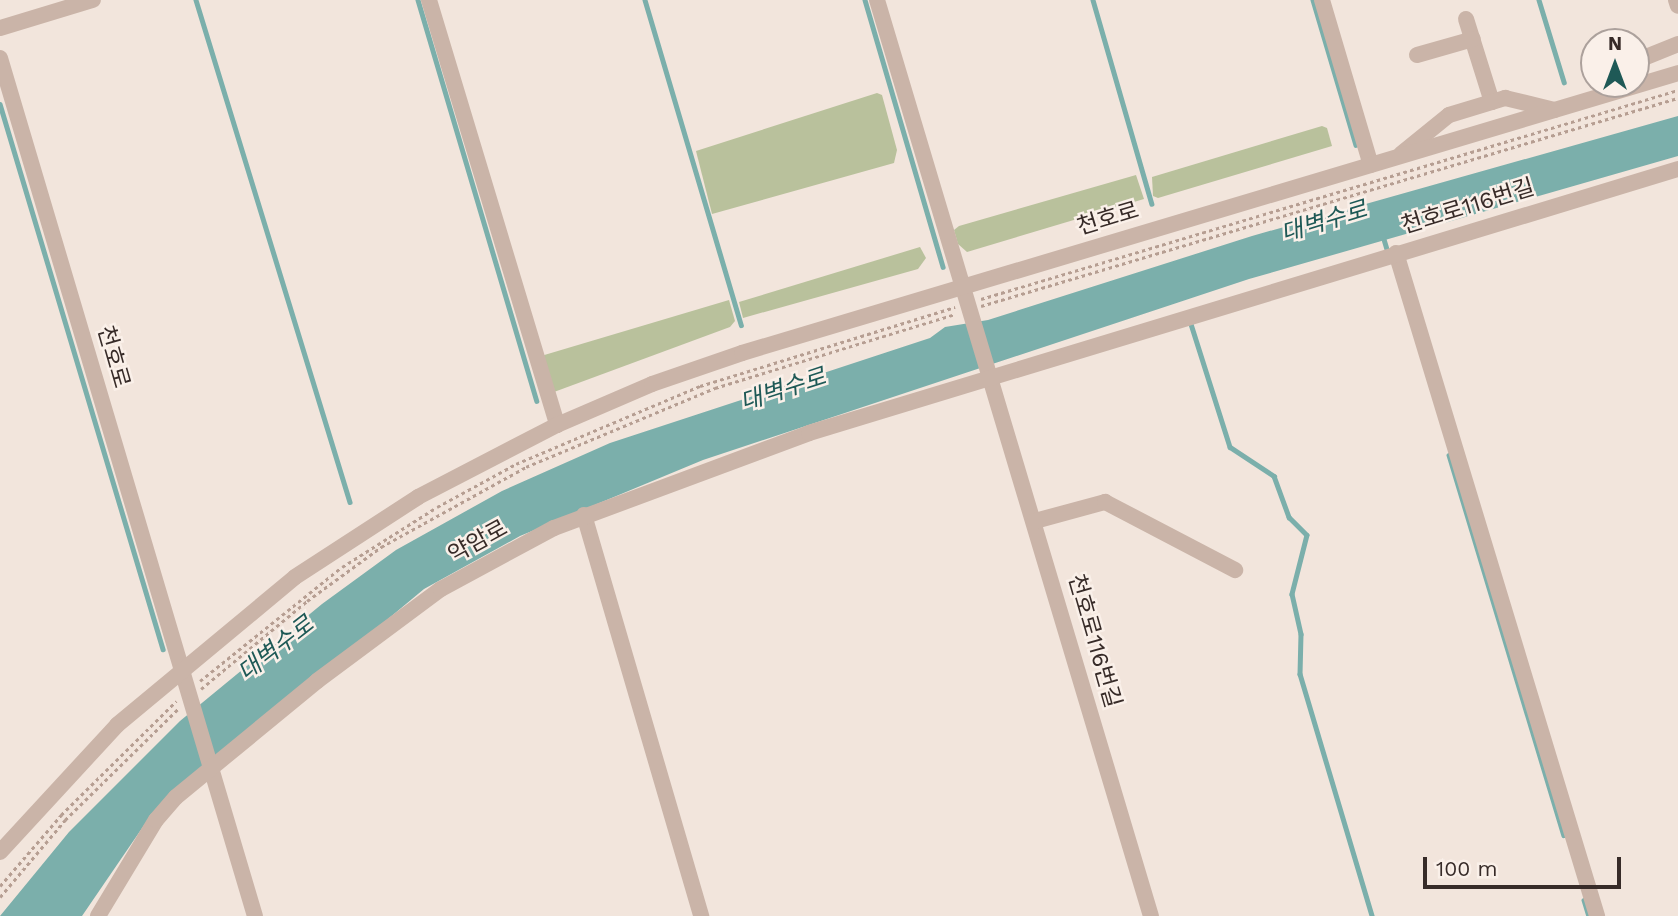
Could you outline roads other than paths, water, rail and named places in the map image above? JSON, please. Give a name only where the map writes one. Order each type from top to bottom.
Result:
[{"type":"street","points":[[0,28],[93,0]]},
{"type":"street","points":[[429,0],[557,425]]},
{"type":"street","name":"천호로116번길","points":[[877,0],[1151,916]]},
{"type":"street","points":[[1322,0],[1371,165]]},
{"type":"street","points":[[1676,0],[1678,6]]},
{"type":"street","points":[[1466,19],[1492,102]]},
{"type":"street","points":[[1417,55],[1473,39]]},
{"type":"street","points":[[1650,55],[1678,44]]},
{"type":"street","name":"천호로","points":[[0,58],[182,668]]},
{"type":"street","name":"천호로","points":[[1650,80],[1678,74]]},
{"type":"street","points":[[1398,157],[1439,121],[1492,102],[1511,97],[1555,110]]},
{"type":"street","name":"천호로","points":[[0,852],[58,784],[182,668],[352,538],[487,458],[557,425],[729,358],[1555,110],[1586,98]]},
{"type":"street","name":"천호로116번길","points":[[991,377],[1678,169]]},
{"type":"street","points":[[1396,253],[1597,916]]},
{"type":"street","name":"약암로","points":[[98,916],[156,820],[176,797],[317,681],[441,589],[488,560],[584,515],[799,436],[991,377]]},
{"type":"street","points":[[1035,521],[1105,502],[1235,570]]},
{"type":"street","points":[[584,515],[701,916]]},
{"type":"street","points":[[182,668],[255,916]]},
{"type":"water","name":"대벽수로","points":[[1678,116],[1678,156],[1249,279],[703,460],[520,536],[424,589],[149,818],[82,916],[0,916],[69,832],[180,721],[322,604],[396,550],[502,491],[610,443],[930,338],[945,327],[988,320],[1252,236]]},
{"type":"waterway","points":[[196,0],[350,502]]},
{"type":"waterway","points":[[418,0],[537,401]]},
{"type":"waterway","points":[[645,0],[741,325]]},
{"type":"waterway","points":[[865,0],[943,267]]},
{"type":"waterway","points":[[1093,0],[1152,204]]},
{"type":"waterway","points":[[1313,0],[1356,145]]},
{"type":"waterway","points":[[1539,0],[1564,82]]},
{"type":"waterway","points":[[0,104],[163,649]]},
{"type":"waterway","points":[[1383,236],[1387,249]]},
{"type":"waterway","points":[[1191,324],[1230,447],[1274,476],[1289,517],[1307,535],[1292,594],[1301,634],[1300,674],[1372,916]]},
{"type":"waterway","points":[[1449,455],[1564,835]]},
{"type":"waterway","points":[[1584,900],[1589,916]]}]
